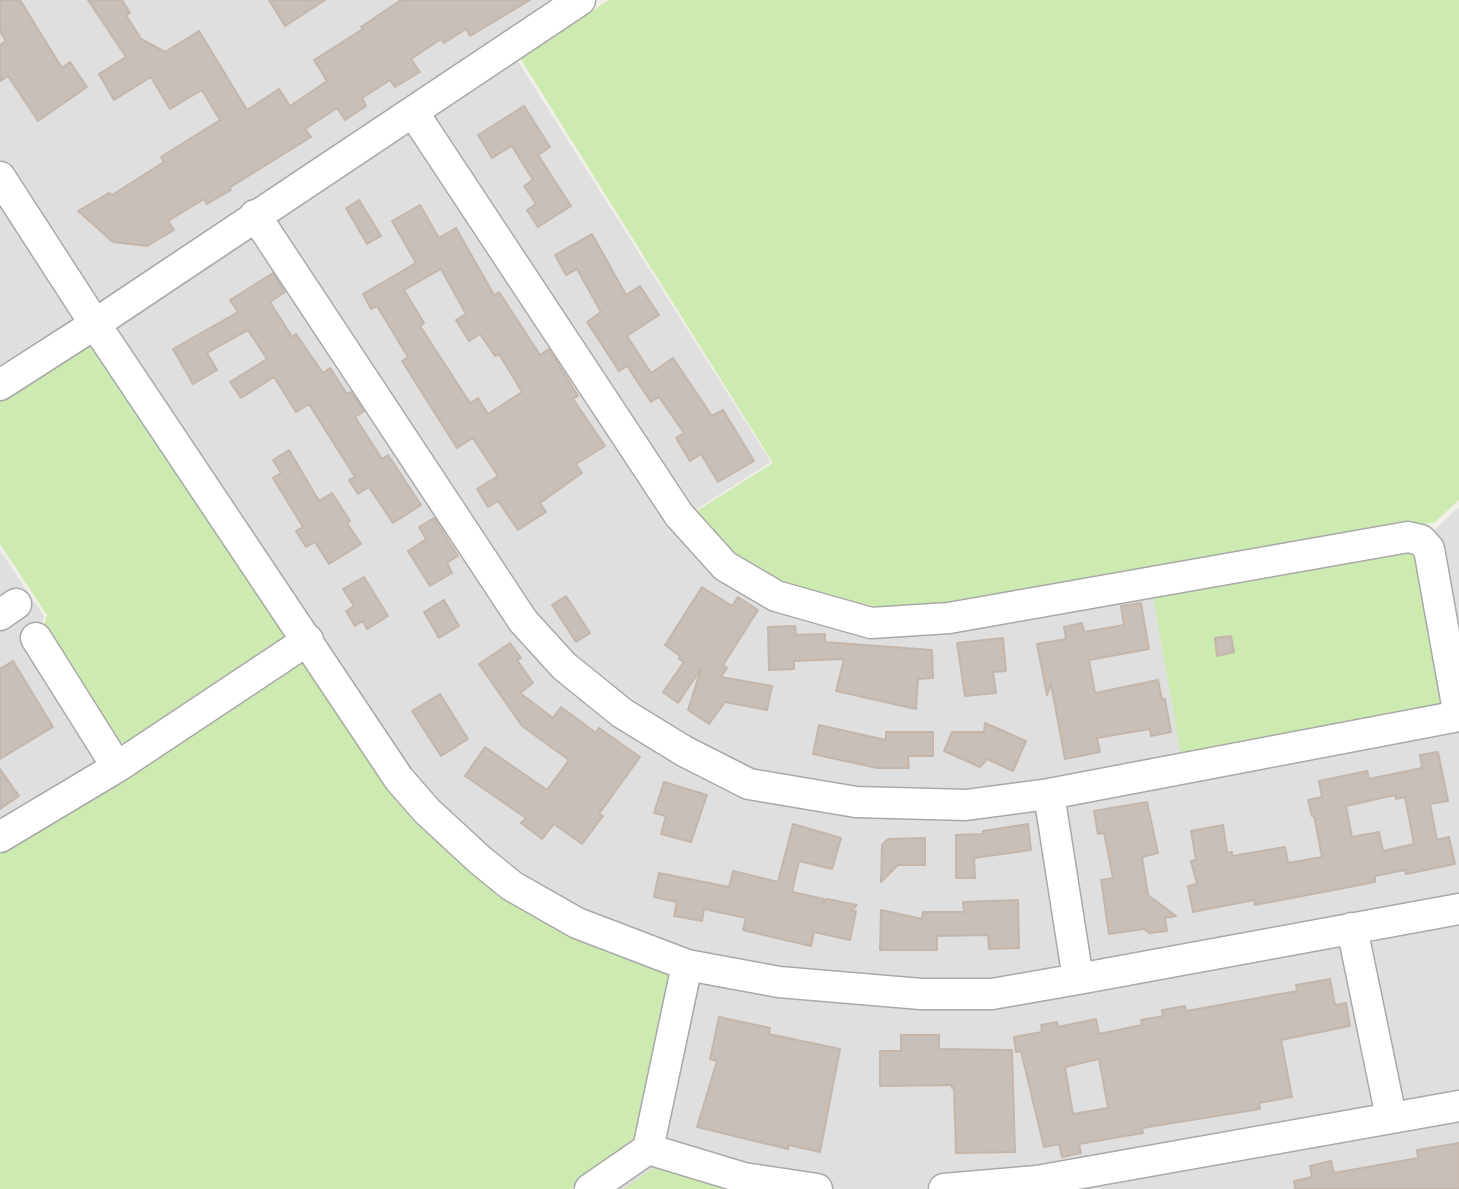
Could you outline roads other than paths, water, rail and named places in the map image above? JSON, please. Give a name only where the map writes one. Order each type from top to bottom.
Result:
[{"type":"street","points":[[0,385],[580,0]]},
{"type":"street","points":[[255,215],[523,621],[564,666],[622,713],[684,751],[749,784],[856,802],[966,805],[1049,794],[1459,716],[1429,549],[1421,540],[1408,537],[949,618],[870,623],[776,596],[725,566],[679,515],[413,112]]},
{"type":"street","points":[[0,177],[399,779],[427,811],[512,886],[577,923],[687,965],[779,982],[921,994],[992,994],[1459,909]]},
{"type":"street","points":[[36,638],[117,767]]},
{"type":"street","points":[[0,837],[117,767],[308,640]]},
{"type":"street","points":[[1049,794],[1078,979]]},
{"type":"street","points":[[1352,928],[1391,1117]]},
{"type":"street","points":[[590,1189],[648,1149],[687,965]]},
{"type":"street","points":[[944,1189],[1037,1181],[1459,1107]]},
{"type":"street","points":[[648,1149],[744,1178],[817,1189]]}]
